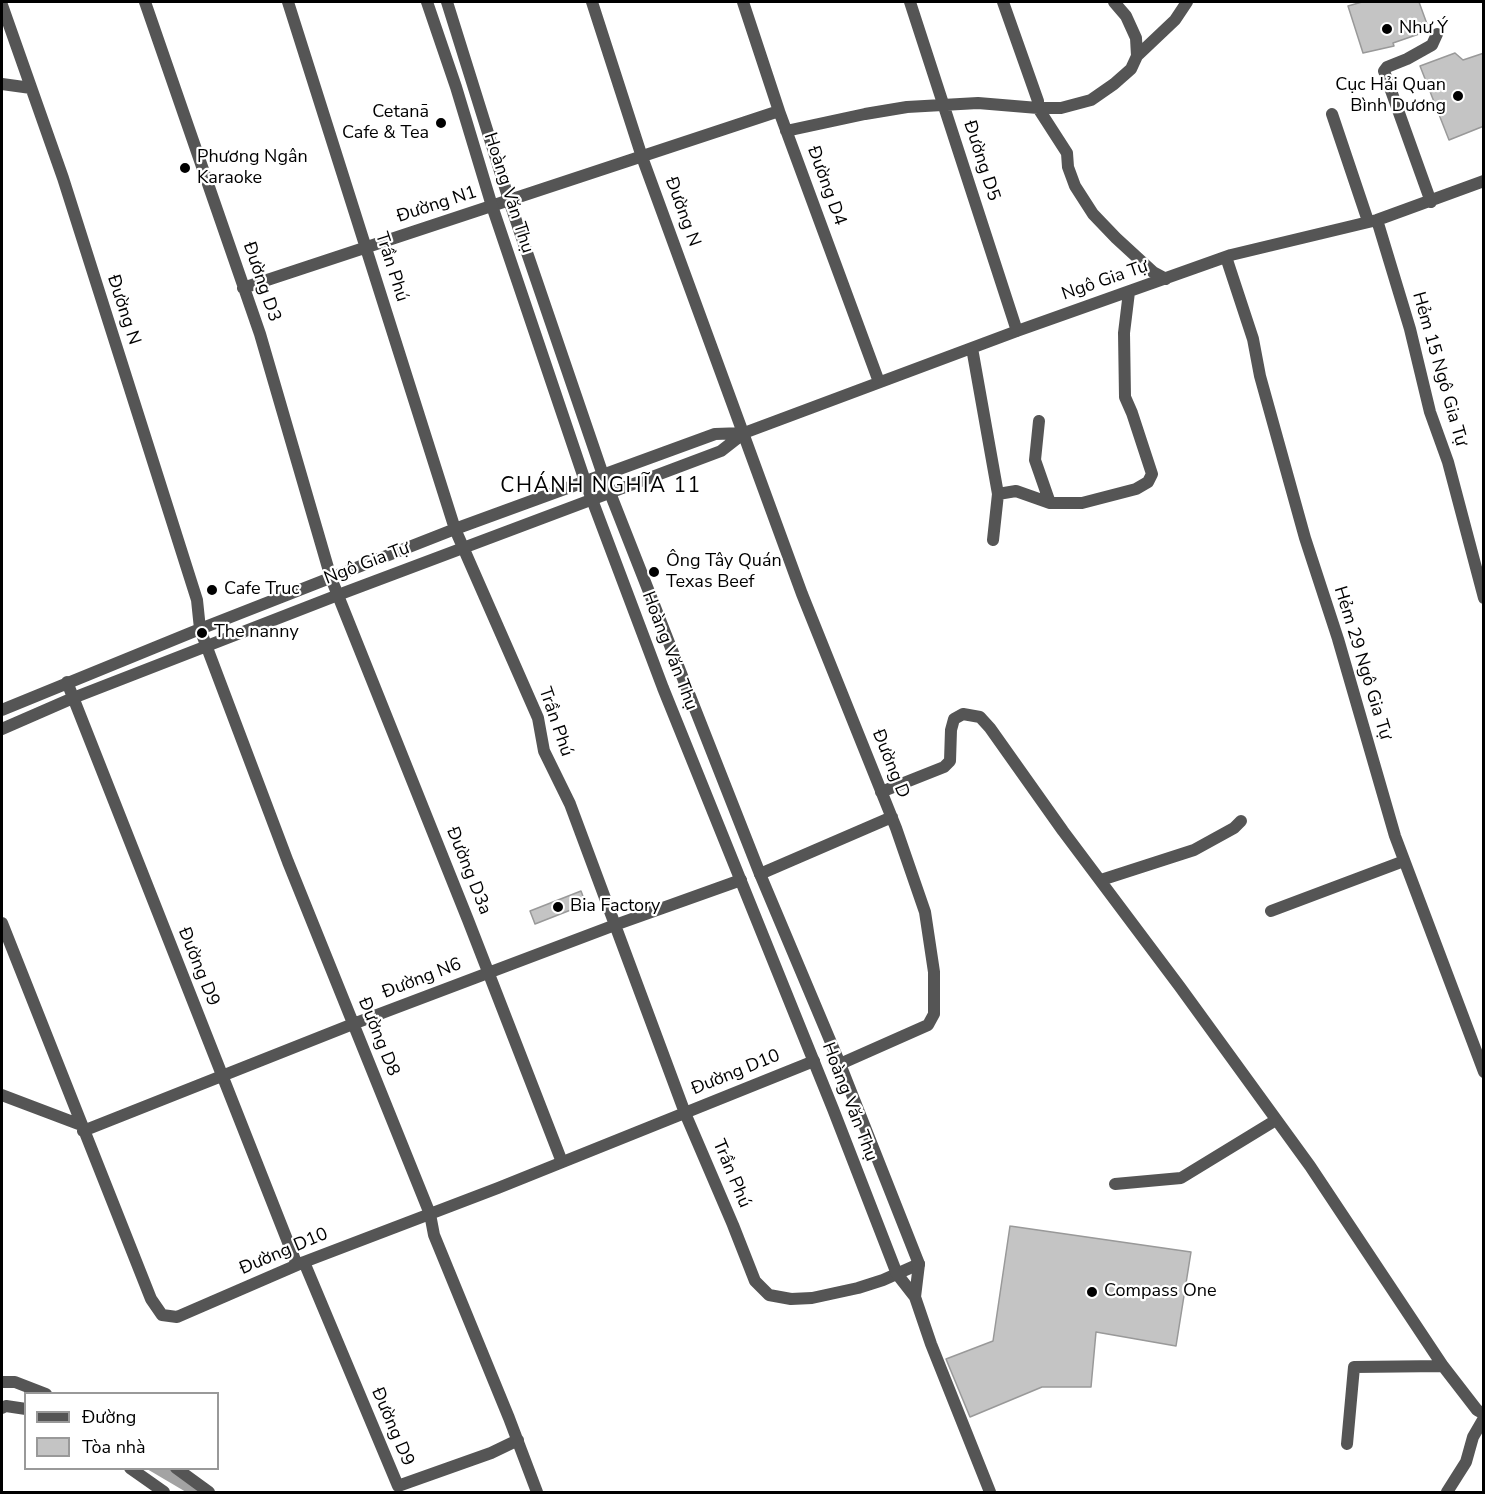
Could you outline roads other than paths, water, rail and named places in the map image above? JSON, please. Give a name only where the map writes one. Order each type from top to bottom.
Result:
[{"type":"street","name":"Đường D3","points":[[145,2],[260,334],[331,578],[338,595]]},
{"type":"street","name":"Trần Phú","points":[[288,2],[455,529],[538,718],[544,751],[570,804],[685,1113],[751,1273],[764,1291],[781,1298],[812,1299],[858,1288],[919,1264]]},
{"type":"street","name":"Hoàng Văn Thụ","points":[[428,2],[549,378],[663,688],[814,1061],[897,1274],[915,1298],[990,1492]]},
{"type":"street","name":"Hoàng Văn Thụ","points":[[447,2],[509,200],[609,493],[760,874],[840,1064],[919,1264],[915,1298]]},
{"type":"street","name":"Đường N","points":[[592,2],[642,157],[744,433]]},
{"type":"street","name":"Đường D4","points":[[743,2],[786,131],[879,382]]},
{"type":"street","name":"Đường D5","points":[[910,2],[1017,331]]},
{"type":"street","points":[[1003,2],[1038,101],[1038,108],[1067,153],[1068,167],[1075,186],[1093,214],[1146,265],[1166,279]]},
{"type":"street","points":[[1114,2],[1126,16],[1136,38],[1137,56]]},
{"type":"street","points":[[786,131],[907,107],[978,103],[1060,108],[1091,100],[1131,69],[1137,56],[1175,20],[1187,2]]},
{"type":"street","name":"Đường N","points":[[2,5],[63,178],[197,600],[200,629],[207,645]]},
{"type":"street","points":[[434,21],[451,15]]},
{"type":"street","points":[[1431,202],[1384,71],[1387,67],[1432,45],[1437,34]]},
{"type":"street","points":[[2,84],[31,88]]},
{"type":"street","points":[[461,105],[478,99]]},
{"type":"street","name":"Đường N1","points":[[243,288],[779,111]]},
{"type":"street","name":"Hẻm 15 Ngô Gia Tự","points":[[1332,114],[1410,329],[1430,412],[1448,462],[1484,598]]},
{"type":"street","name":"Ngô Gia Tự","points":[[2,729],[207,645],[721,451],[744,433],[879,382],[1226,257],[1372,221],[1431,202],[1484,181]]},
{"type":"street","name":"Hẻm 29 Ngô Gia Tự","points":[[1226,257],[1253,339],[1260,376],[1305,538],[1338,639],[1395,836],[1484,1072]]},
{"type":"street","points":[[998,494],[1016,491],[1050,503],[1082,503],[1136,489],[1148,482],[1152,474],[1125,397],[1124,333],[1128,292]]},
{"type":"street","points":[[525,303],[542,297]]},
{"type":"street","points":[[972,348],[998,494],[993,540]]},
{"type":"street","points":[[549,378],[567,371]]},
{"type":"street","points":[[1039,421],[1035,460],[1050,503]]},
{"type":"street","name":"Ngô Gia Tự","points":[[2,710],[67,682],[455,529],[715,434],[744,433]]},
{"type":"street","name":"Đường D","points":[[744,433],[802,594],[892,817],[925,912],[934,972],[934,1014],[928,1025],[840,1064]]},
{"type":"street","points":[[630,600],[648,593]]},
{"type":"street","name":"Đường D3a","points":[[338,595],[562,1162]]},
{"type":"street","name":"Đường D8","points":[[207,645],[288,862],[430,1214],[434,1235],[537,1492]]},
{"type":"street","points":[[663,688],[682,679]]},
{"type":"street","name":"Đường D9","points":[[67,682],[222,1077],[300,1264],[398,1486],[491,1453],[518,1440]]},
{"type":"street","points":[[881,792],[944,767],[950,761],[951,730],[954,719],[963,714],[980,717],[990,728],[1063,831],[1310,1166],[1443,1365],[1476,1410],[1484,1416],[1473,1437],[1466,1462],[1447,1492]]},
{"type":"street","points":[[698,774],[716,764]]},
{"type":"street","name":"Đường N6","points":[[82,1128],[222,1077],[353,1024],[615,925],[760,874],[892,817]]},
{"type":"street","points":[[1101,880],[1194,850],[1234,828],[1241,821]]},
{"type":"street","points":[[1271,911],[1404,861]]},
{"type":"street","name":"Đường D10","points":[[2,923],[151,1299],[162,1315],[177,1317],[300,1264],[814,1061]]},
{"type":"street","points":[[787,994],[806,986]]},
{"type":"street","points":[[1470,1035],[1484,1036]]},
{"type":"street","points":[[2,1095],[82,1128]]},
{"type":"street","points":[[833,1109],[854,1101]]},
{"type":"street","points":[[1115,1184],[1181,1178],[1276,1120]]},
{"type":"street","points":[[1347,1444],[1354,1367],[1443,1365]]},
{"type":"street","points":[[2,1382],[15,1382],[41,1392]]},
{"type":"street","points":[[2,1407],[24,1409]]},
{"type":"street","points":[[131,1470],[164,1492]]},
{"type":"street","points":[[179,1470],[209,1492]]},
{"type":"place","name":"Như Ý","points":[[1387,29]]},
{"type":"place","name":"Cục Hải Quan Bình Dương","points":[[1458,96]]},
{"type":"place","name":"Cetanā Cafe & Tea","points":[[441,123]]},
{"type":"place","name":"Phương Ngân Karaoke","points":[[185,168]]},
{"type":"place","name":"Ông Tây Quán Texas Beef","points":[[654,572]]},
{"type":"place","name":"Cafe Truc","points":[[212,590]]},
{"type":"place","name":"The nanny","points":[[202,633]]},
{"type":"place","name":"Bia Factory","points":[[558,907]]},
{"type":"place","name":"Compass One","points":[[1092,1292]]},
{"type":"district","name":"CHÁNH NGHĨA 11","points":[[601,487]]}]
